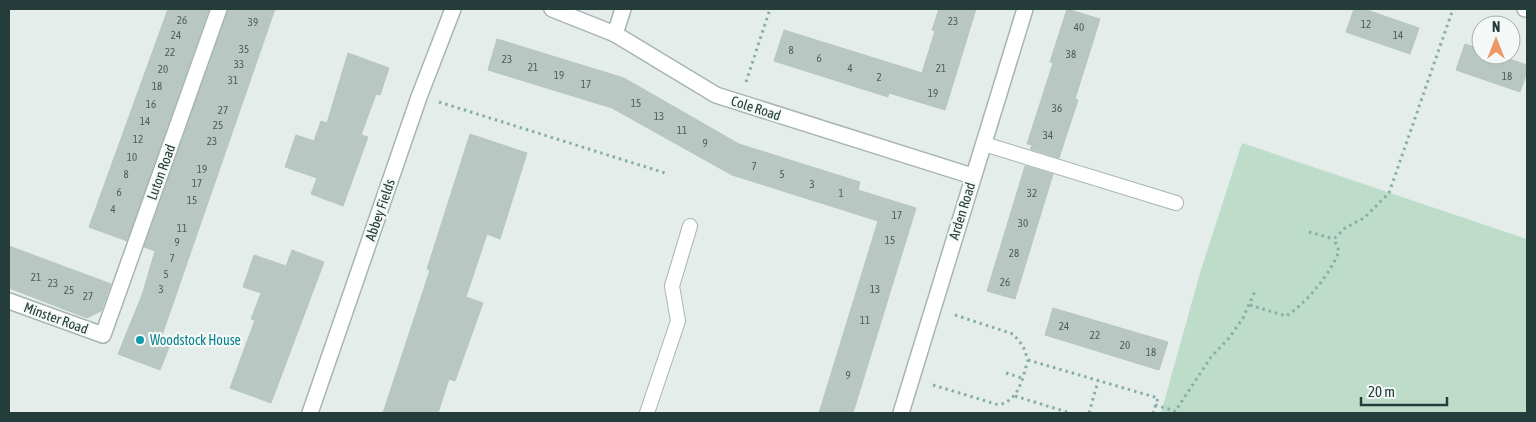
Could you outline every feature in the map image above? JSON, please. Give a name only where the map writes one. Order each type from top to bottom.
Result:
[{"type":"street","name":"Luton Road","points":[[103,335],[219,9]]},
{"type":"street","name":"Abbey Fields","points":[[310,413],[419,96],[454,9]]},
{"type":"street","name":"Cole Road","points":[[552,9],[615,34],[716,95],[972,176]]},
{"type":"street","points":[[615,34],[623,9]]},
{"type":"street","name":"Arden Road","points":[[901,413],[972,176],[984,144],[1025,9]]},
{"type":"street","name":"Minster Road","points":[[9,301],[103,335]]},
{"type":"lane","points":[[984,144],[1176,203]]},
{"type":"lane","points":[[647,413],[678,321],[672,286],[690,226]]},
{"type":"path","points":[[739,103],[770,9]]},
{"type":"path","points":[[1334,240],[1345,228],[1364,218],[1389,193],[1453,9]]},
{"type":"path","points":[[419,96],[665,173]]},
{"type":"path","points":[[1250,305],[1286,316],[1295,311],[1333,267],[1339,252],[1334,240],[1309,232]]},
{"type":"path","points":[[1156,406],[1175,412],[1211,357],[1239,325],[1255,291]]},
{"type":"path","points":[[912,379],[999,406],[1007,403],[1015,396],[1028,360],[1023,346],[1013,334],[933,309]]},
{"type":"path","points":[[1028,360],[1158,398],[1153,413]]},
{"type":"path","points":[[1006,373],[1022,378]]},
{"type":"path","points":[[1089,413],[1098,380]]},
{"type":"path","points":[[1015,396],[1070,413]]},
{"type":"green space","points":[[1242,143],[1527,239],[1527,413],[1161,413],[1200,273]]},
{"type":"building","points":[[168,9],[209,9],[127,241],[89,227]]},
{"type":"building","points":[[228,9],[275,9],[160,341],[170,345],[160,370],[118,354],[142,295],[155,251],[144,247]]},
{"type":"building","points":[[939,9],[976,9],[945,110],[889,93],[888,97],[774,61],[784,30],[922,73],[935,31],[932,30]]},
{"type":"building","points":[[1067,9],[1100,19],[1075,99],[1078,100],[1059,158],[1030,149],[1032,145],[1027,144],[1053,63],[1050,62]]},
{"type":"building","points":[[1354,9],[1364,9],[1419,28],[1410,54],[1346,32]]},
{"type":"building","points":[[497,39],[624,78],[739,144],[860,182],[858,190],[916,208],[853,413],[819,413],[878,221],[732,175],[612,108],[488,70]]},
{"type":"building","points":[[1465,44],[1471,46],[1471,65],[1521,65],[1521,63],[1527,65],[1527,72],[1520,92],[1456,70]]},
{"type":"building","points":[[348,53],[389,68],[380,95],[376,94],[361,135],[368,137],[343,206],[311,194],[317,178],[285,167],[296,135],[314,141],[321,121],[327,123]]},
{"type":"building","points":[[470,134],[527,153],[500,239],[487,234],[466,297],[483,303],[455,381],[449,379],[438,413],[383,413],[430,270],[427,269]]},
{"type":"building","points":[[1025,166],[1053,174],[1015,299],[987,291]]},
{"type":"building","points":[[9,246],[111,284],[101,311],[87,318],[9,288]]},
{"type":"building","points":[[292,250],[324,262],[271,403],[230,388],[255,320],[251,319],[261,293],[243,287],[254,255],[286,266]]},
{"type":"building","points":[[1053,308],[1168,342],[1159,370],[1045,335]]},
{"type":"place","name":"Woodstock House","points":[[140,340]]}]
